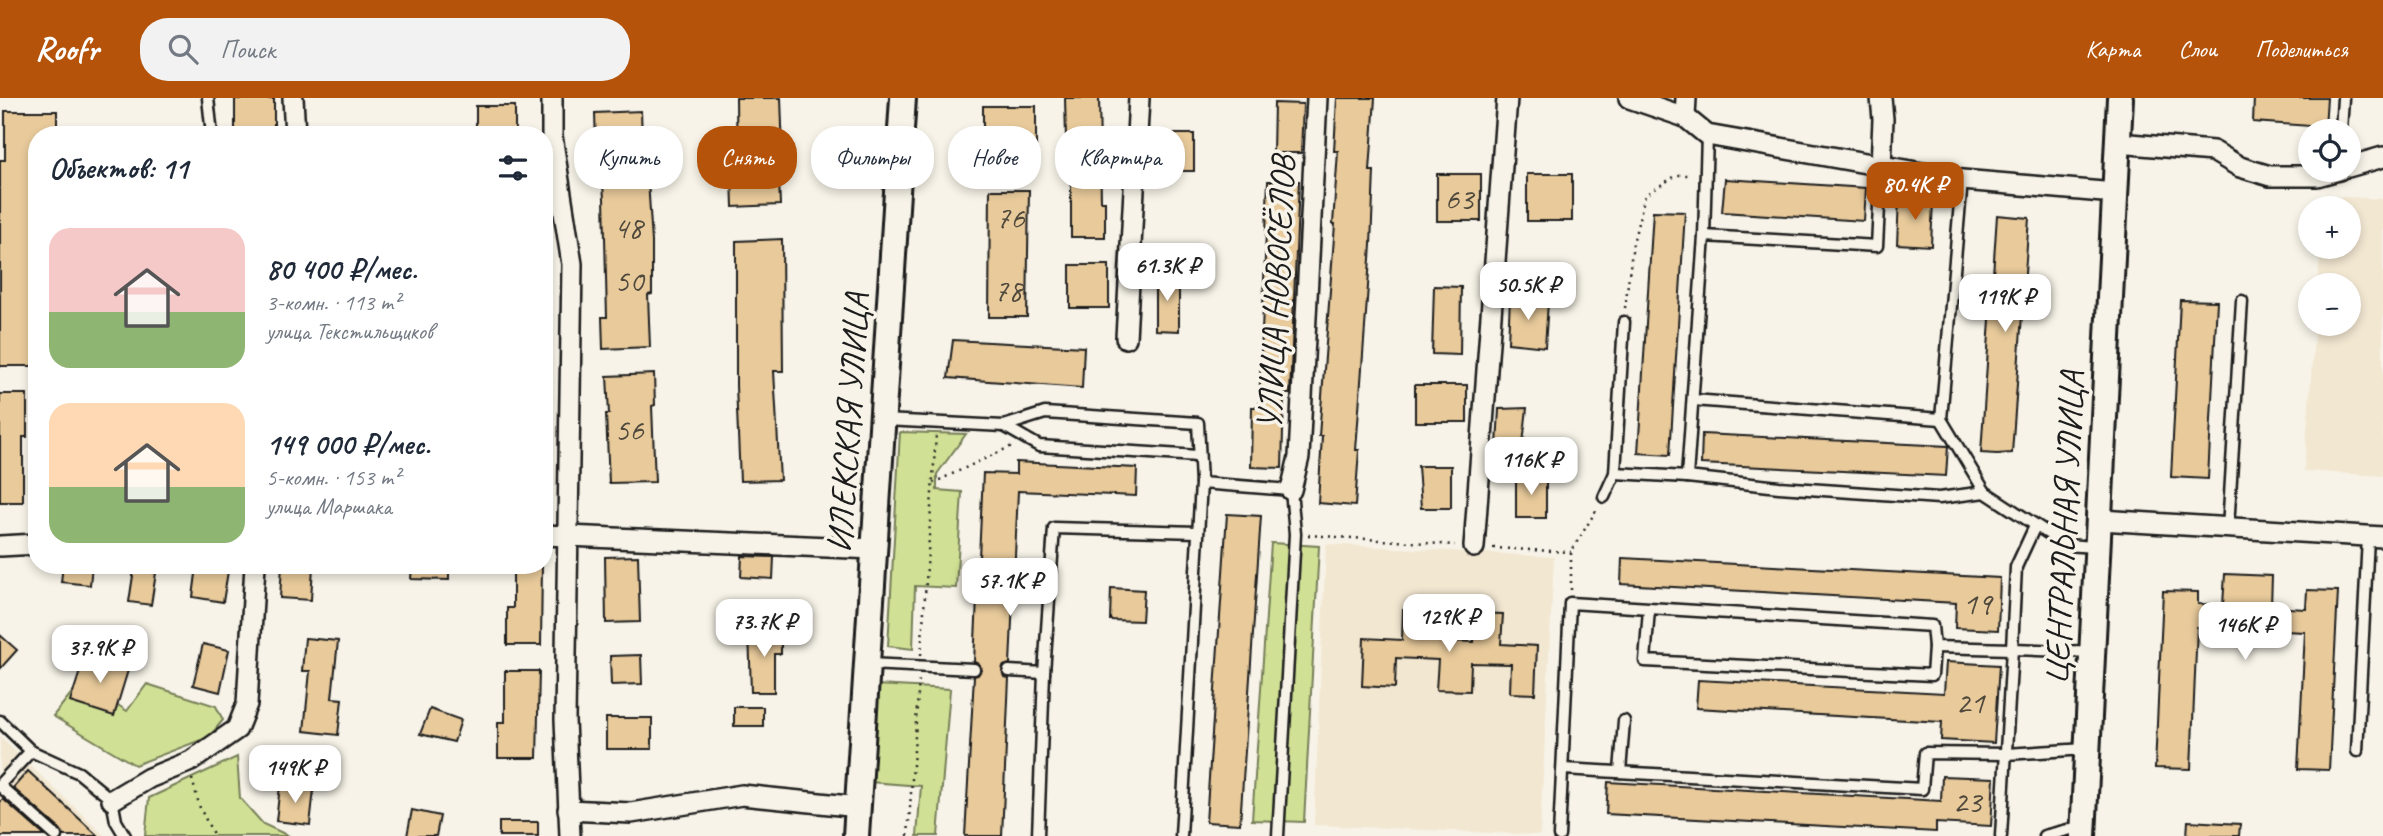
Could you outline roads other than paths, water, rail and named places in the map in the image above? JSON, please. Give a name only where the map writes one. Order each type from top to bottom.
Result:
[{"type":"street","points":[[293,98],[295,126]]},
{"type":"street","points":[[552,98],[552,126]]},
{"type":"street","name":"ИЛЕКСКАЯ УЛИЦА","points":[[856,836],[903,98]]},
{"type":"street","points":[[1126,338],[1139,98]]},
{"type":"street","name":"УЛИЦА НОВОСЁЛОВ","points":[[1291,491],[1299,457],[1317,98]]},
{"type":"street","points":[[1474,547],[1507,98]]},
{"type":"street","points":[[1629,98],[1686,107],[1707,135],[1962,180],[2115,193]]},
{"type":"street","points":[[1881,98],[1881,167]]},
{"type":"street","name":"ЦЕНТРАЛЬНАЯ УЛИЦА","points":[[2084,831],[2120,98]]},
{"type":"street","points":[[553,142],[572,264],[565,720],[570,836]]},
{"type":"street","points":[[2118,144],[2213,151],[2240,167],[2270,176],[2298,176]]},
{"type":"street","points":[[2361,163],[2383,157]]},
{"type":"street","points":[[2100,520],[2375,538]]},
{"type":"street","points":[[553,535],[875,548]]},
{"type":"street","points":[[0,546],[28,544]]},
{"type":"street","points":[[112,800],[149,778],[191,761],[237,729],[247,704],[254,574]]},
{"type":"street","points":[[568,810],[631,813],[742,795],[859,807]]},
{"type":"lane","points":[[208,98],[211,126]]},
{"type":"lane","points":[[2342,119],[2343,98]]},
{"type":"lane","points":[[1687,477],[1704,236],[1707,135]]},
{"type":"lane","points":[[1704,236],[1877,246],[1881,167]]},
{"type":"lane","points":[[1962,180],[1941,419],[1985,492],[2066,545],[2099,547]]},
{"type":"lane","points":[[2228,528],[2242,301]]},
{"type":"lane","points":[[1604,497],[1615,473],[1623,323]]},
{"type":"lane","points":[[1692,400],[1941,419]]},
{"type":"lane","points":[[884,420],[1004,426],[1045,413],[1198,423],[1201,483],[1181,836]]},
{"type":"lane","points":[[1004,426],[1039,446],[1198,456]]},
{"type":"lane","points":[[1615,473],[1939,498],[1985,492]]},
{"type":"lane","points":[[1201,483],[1291,491],[1294,534],[1278,836]]},
{"type":"lane","points":[[2001,836],[2016,568],[2035,526]]},
{"type":"lane","points":[[1038,836],[1044,673],[1054,528],[1197,532]]},
{"type":"lane","points":[[2357,751],[2375,538]]},
{"type":"lane","points":[[1559,836],[1570,603],[1932,626],[1932,675],[1645,661],[1649,609]]},
{"type":"lane","points":[[1934,647],[2093,652]]},
{"type":"lane","points":[[868,663],[974,669]]},
{"type":"lane","points":[[1009,671],[1044,673]]},
{"type":"lane","points":[[0,721],[31,751],[79,773],[112,800],[116,821],[125,836]]},
{"type":"lane","points":[[1620,772],[1624,721]]},
{"type":"lane","points":[[1563,769],[1922,789],[1925,753],[2006,754],[2088,749]]},
{"type":"lane","points":[[31,751],[0,785],[56,836]]},
{"type":"lane","points":[[2044,836],[2084,831]]}]
